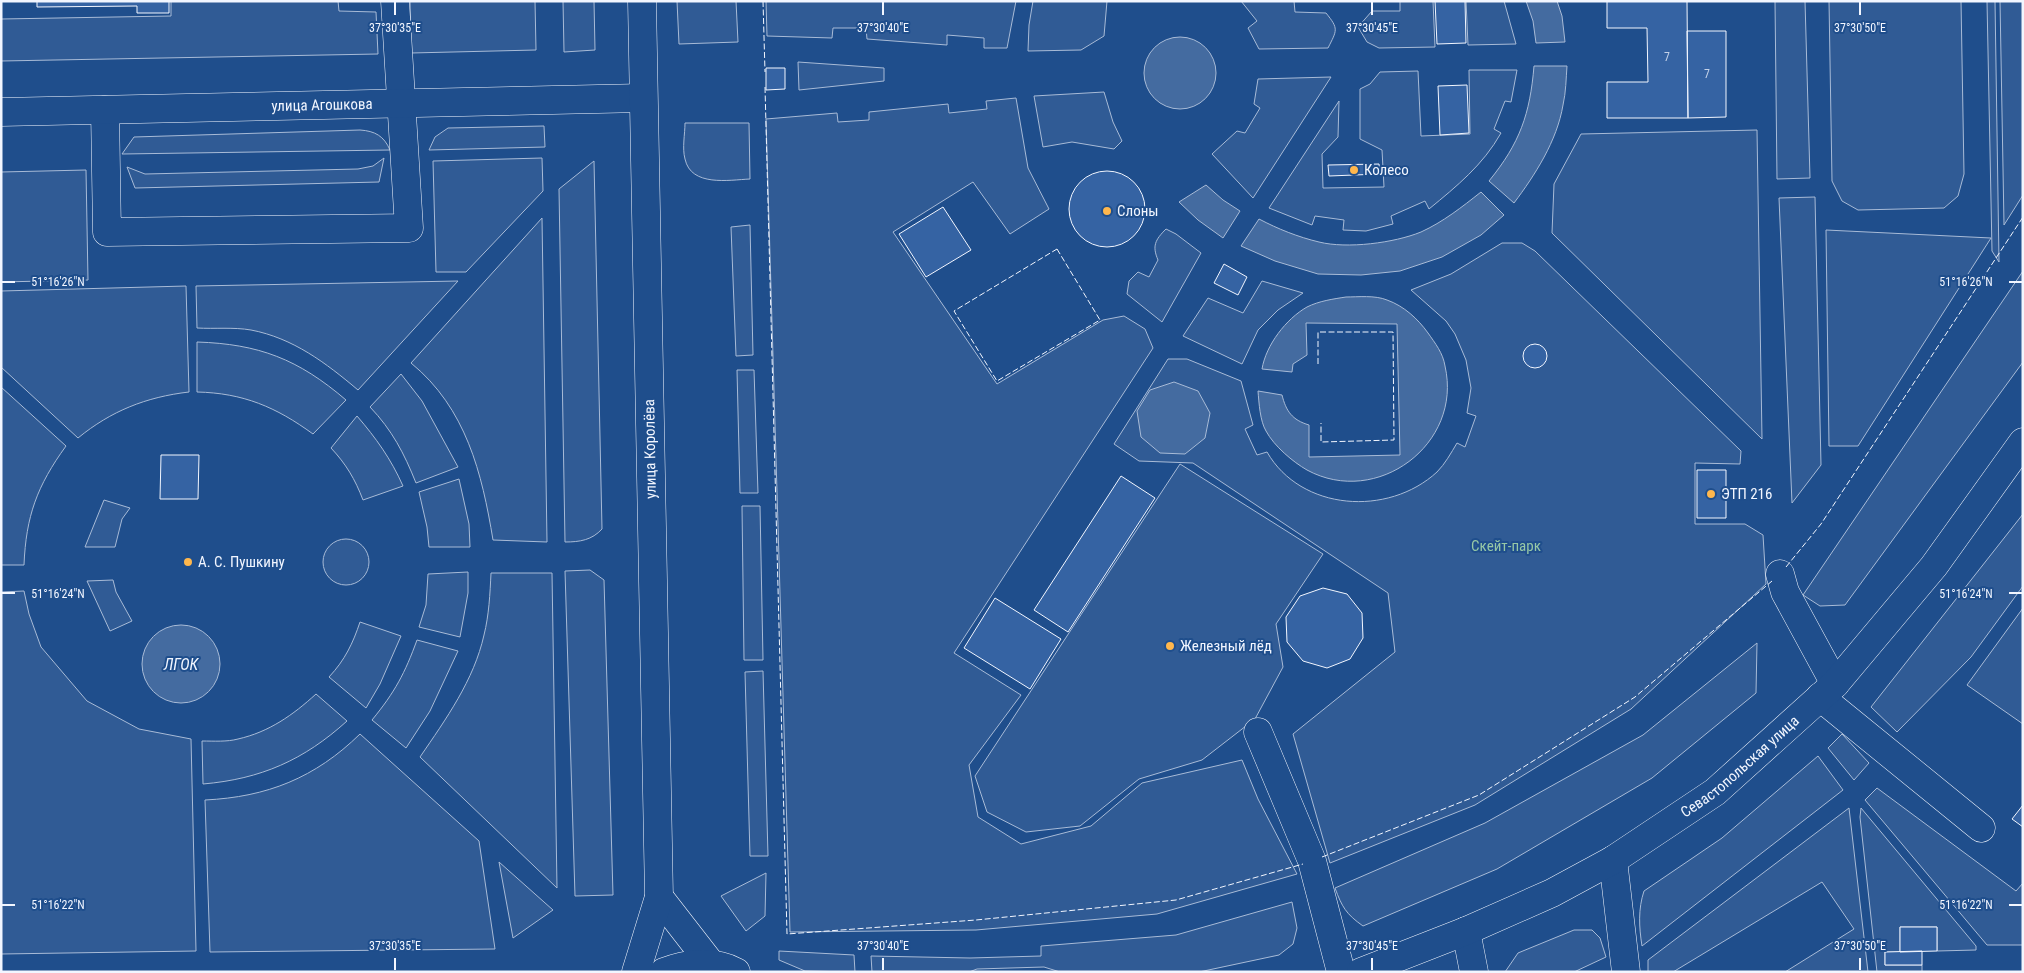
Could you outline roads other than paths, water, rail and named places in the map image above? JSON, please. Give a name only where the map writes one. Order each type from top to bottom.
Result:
[{"type":"main road","points":[[105,110],[107,232],[409,228],[395,1]]},
{"type":"main road","name":"улица Королёва","points":[[636,972],[659,897],[642,1]]},
{"type":"main road","name":"улица Агошкова","points":[[1,112],[644,98]]},
{"type":"main road","name":"Севастопольская улица","points":[[1362,972],[1466,931],[1552,894],[1613,860],[1715,792],[1827,691],[1934,566],[2023,442]]},
{"type":"main road","points":[[1780,574],[1785,592],[1827,691],[1981,828]]},
{"type":"main road","points":[[1258,732],[1312,861],[1341,972]]},
{"type":"main road","points":[[1613,860],[1626,972]]},
{"type":"main road","points":[[659,897],[724,968]]},
{"type":"main road","points":[[1466,931],[1474,972]]},
{"type":"main road","points":[[664,972],[680,965],[724,968]]},
{"type":"water","points":[[1526,1],[1557,1],[1562,16],[1565,42],[1536,43],[1533,21]]},
{"type":"water","points":[[1187,37],[1206,47],[1214,59],[1216,73],[1214,87],[1206,99],[1194,107],[1173,109],[1154,99],[1146,87],[1144,66],[1154,47],[1166,39]]},
{"type":"water","points":[[1534,66],[1567,66],[1565,95],[1556,132],[1530,181],[1514,203],[1489,181],[1509,154],[1522,127],[1530,99]]},
{"type":"water","points":[[1206,185],[1223,200],[1240,211],[1223,238],[1198,220],[1179,202]]},
{"type":"water","points":[[1481,192],[1504,215],[1481,235],[1442,257],[1400,271],[1361,275],[1318,274],[1275,261],[1241,246],[1259,219],[1296,235],[1330,244],[1370,244],[1398,239],[1421,232],[1437,224]]},
{"type":"water","points":[[1346,297],[1382,298],[1405,309],[1420,323],[1436,344],[1441,352],[1445,366],[1447,394],[1441,420],[1428,443],[1409,461],[1386,474],[1361,481],[1334,480],[1307,470],[1284,453],[1269,437],[1264,427],[1258,391],[1282,395],[1286,406],[1294,418],[1309,425],[1309,457],[1400,455],[1397,324],[1306,323],[1307,355],[1293,364],[1292,372],[1262,369],[1272,342],[1299,312],[1326,300]]},
{"type":"water","points":[[1174,382],[1198,391],[1210,413],[1205,438],[1185,454],[1160,453],[1141,437],[1137,411],[1150,390]]},
{"type":"water","name":"ЛГОК","points":[[181,625],[196,628],[209,636],[217,649],[220,664],[217,679],[209,692],[196,700],[181,703],[166,700],[153,692],[145,679],[142,664],[145,649],[153,636],[166,628]]},
{"type":"place","name":"Колесо","points":[[1354,170]]},
{"type":"place","name":"Слоны","points":[[1107,211]]},
{"type":"place","name":"ЭТП 216","points":[[1711,494]]},
{"type":"place","name":"А. С. Пушкину","points":[[188,562]]},
{"type":"place","name":"Железный лёд","points":[[1170,646]]},
{"type":"park label","name":"Скейт-парк","points":[[1506,546]]}]
